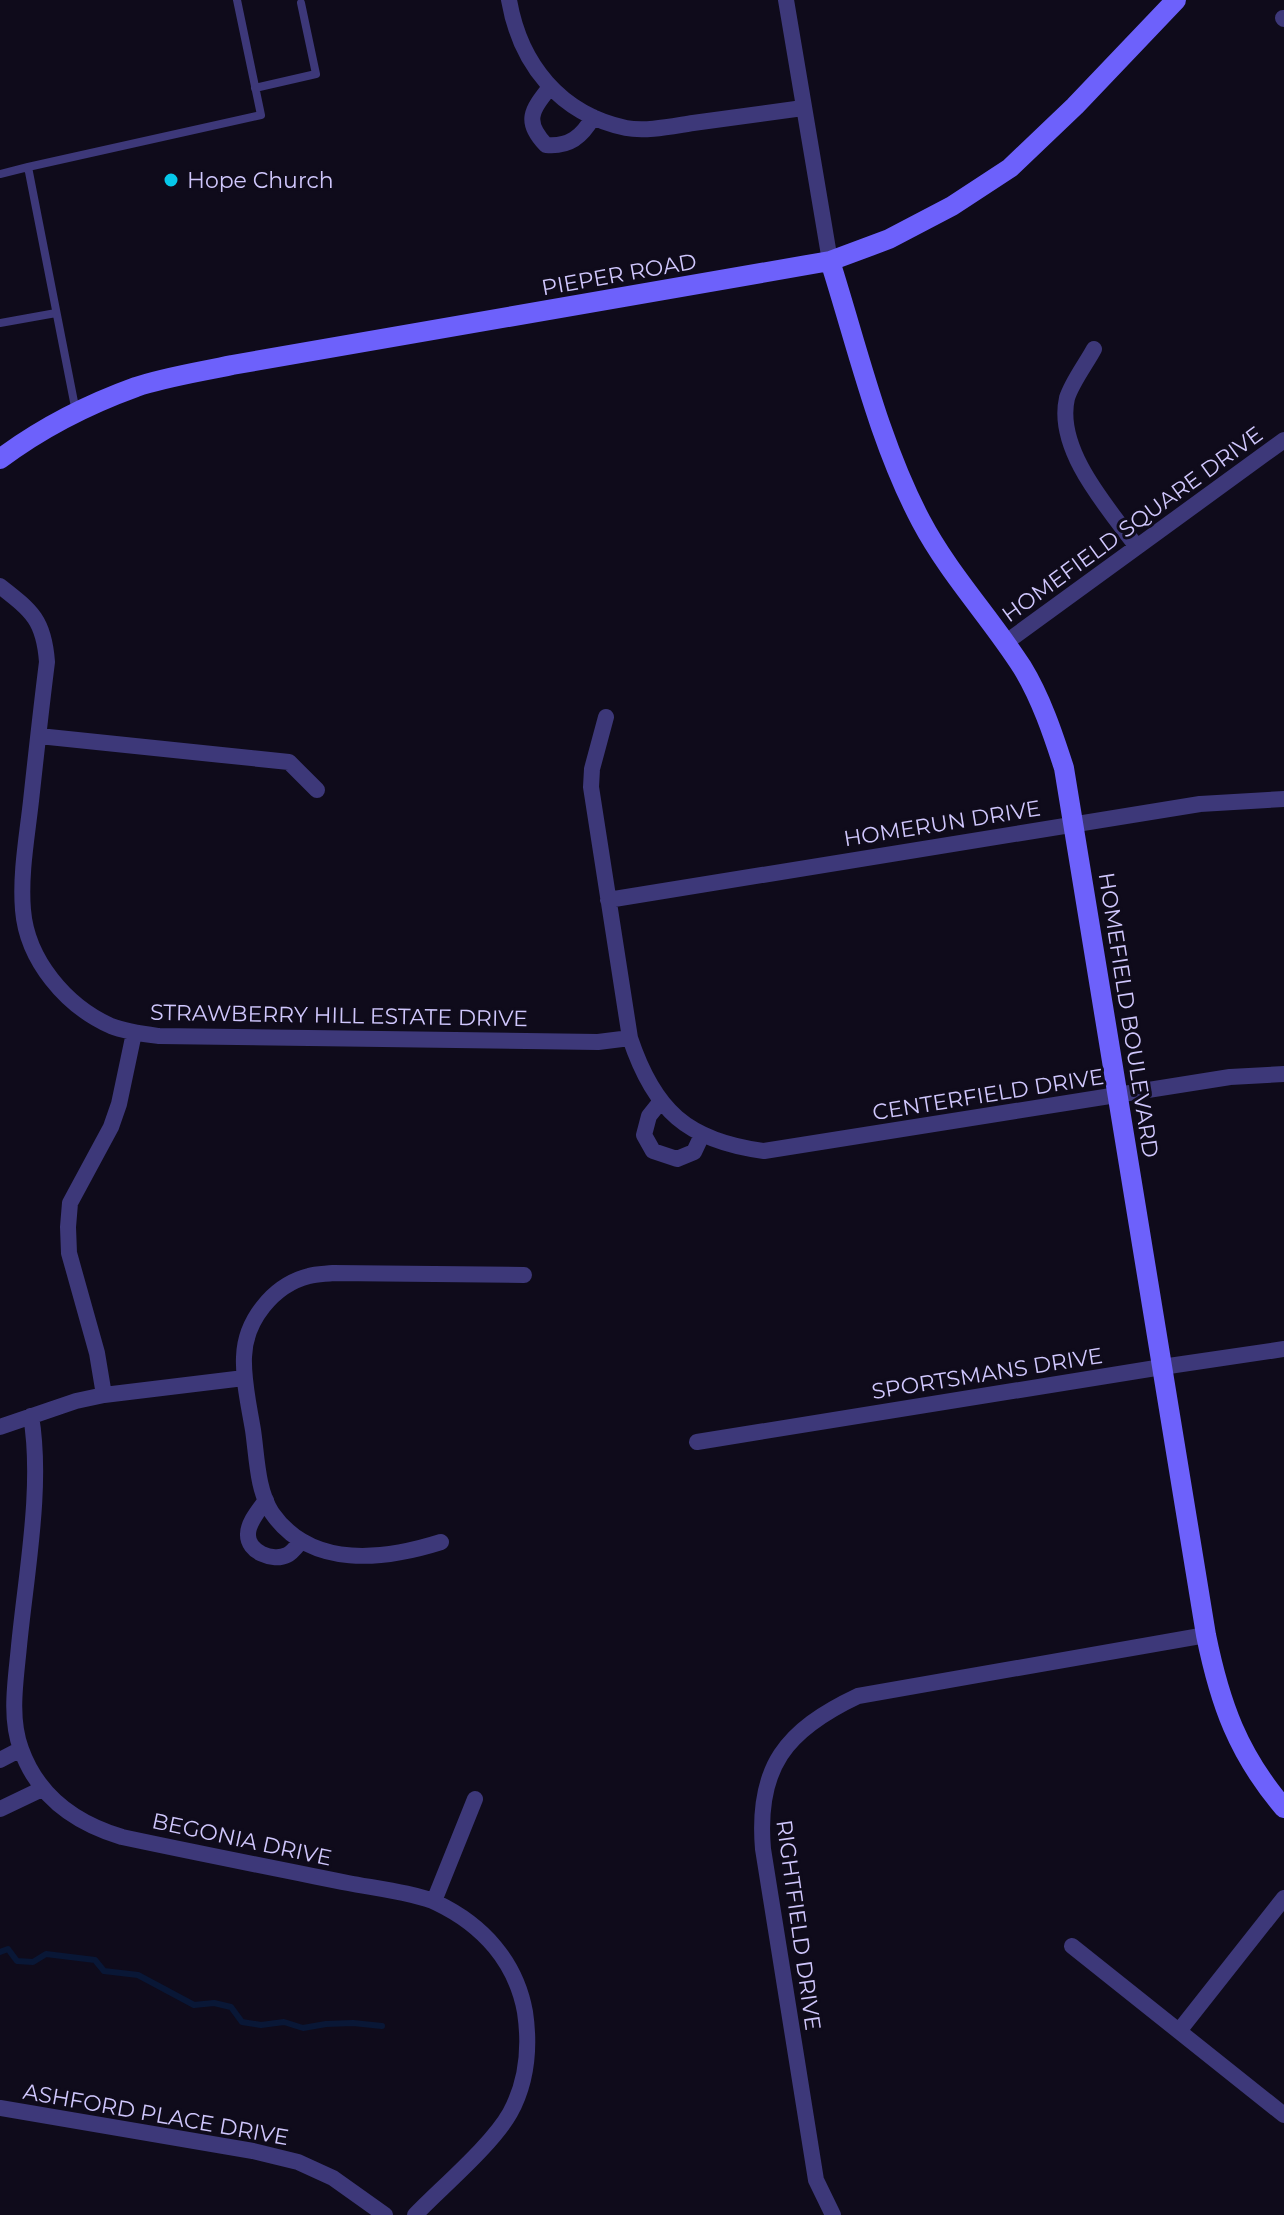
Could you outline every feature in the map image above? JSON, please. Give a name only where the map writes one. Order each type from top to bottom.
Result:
[{"type":"street","points":[[509,0],[521,44],[532,66],[562,100],[593,117],[628,128],[665,127],[803,108]]},
{"type":"street","points":[[786,0],[830,261]]},
{"type":"street","name":"PIEPER ROAD","points":[[0,459],[76,413],[137,387],[232,365],[830,261],[889,239],[952,206],[1010,168],[1075,106],[1176,0]]},
{"type":"street","points":[[550,87],[537,103],[531,120],[533,132],[546,145],[563,146],[578,137],[593,117]]},
{"type":"street","name":"HOMEFIELD BOULEVARD","points":[[830,261],[899,474],[943,561],[1023,669],[1053,731],[1064,768],[1216,1684],[1245,1755],[1284,1808]]},
{"type":"street","points":[[1094,349],[1067,398],[1067,429],[1076,459],[1089,482],[1137,547]]},
{"type":"street","name":"HOMEFIELD SQUARE DRIVE","points":[[1005,643],[1284,440]]},
{"type":"street","name":"STRAWBERRY HILL ESTATE DRIVE","points":[[0,586],[30,609],[40,624],[46,642],[47,662],[23,868],[23,909],[26,931],[36,957],[47,975],[68,996],[111,1026],[134,1033],[191,1037],[582,1042],[630,1038]]},
{"type":"street","name":"CENTERFIELD DRIVE","points":[[606,717],[592,769],[591,787],[630,1038],[652,1092],[683,1122],[702,1135],[737,1148],[764,1151],[1230,1077],[1284,1074]]},
{"type":"street","points":[[39,736],[289,762],[317,790]]},
{"type":"street","name":"HOMERUN DRIVE","points":[[608,900],[1200,804],[1284,799]]},
{"type":"street","points":[[104,1395],[97,1353],[69,1253],[68,1227],[70,1203],[111,1127],[119,1104],[134,1033]]},
{"type":"street","points":[[661,1101],[649,1116],[644,1135],[653,1151],[677,1159],[694,1152],[702,1135]]},
{"type":"street","points":[[441,1542],[409,1552],[372,1556],[329,1554],[301,1541],[270,1508],[262,1488],[244,1378],[248,1333],[269,1300],[287,1286],[308,1276],[333,1273],[524,1275]]},
{"type":"street","name":"SPORTSMANS DRIVE","points":[[697,1442],[1284,1349]]},
{"type":"street","points":[[0,1427],[76,1401],[104,1395],[244,1378]]},
{"type":"street","name":"BEGONIA DRIVE","points":[[31,1416],[37,1464],[15,1687],[16,1725],[21,1749],[42,1789],[61,1808],[94,1829],[434,1901],[481,1930],[513,1974],[523,2001],[528,2058],[511,2112],[497,2131],[415,2215]]},
{"type":"street","points":[[270,1508],[256,1514],[248,1533],[250,1543],[259,1552],[273,1558],[289,1555],[301,1541]]},
{"type":"street","name":"RIGHTFIELD DRIVE","points":[[833,2215],[816,2180],[763,1849],[762,1804],[781,1753],[805,1725],[829,1709],[858,1696],[1206,1635]]},
{"type":"street","points":[[0,1760],[21,1749]]},
{"type":"street","points":[[0,1809],[42,1789]]},
{"type":"street","points":[[434,1901],[475,1799]]},
{"type":"street","points":[[1179,2031],[1284,1898]]},
{"type":"street","points":[[1072,1946],[1284,2115]]},
{"type":"street","name":"ASHFORD PLACE DRIVE","points":[[0,2108],[253,2151],[298,2162],[333,2178],[385,2215]]},
{"type":"lane","points":[[0,174],[261,115],[237,0]]},
{"type":"lane","points":[[255,88],[316,74],[301,3]]},
{"type":"lane","points":[[28,167],[76,413]]},
{"type":"lane","points":[[0,323],[56,313]]},
{"type":"waterway","points":[[0,1952],[8,1949],[17,1961],[33,1962],[46,1954],[95,1960],[104,1971],[138,1975],[194,2005],[214,2003],[231,2007],[242,2022],[261,2025],[284,2022],[303,2028],[353,2023],[382,2026]]},
{"type":"place","name":"Hope Church","points":[[171,180]]}]
